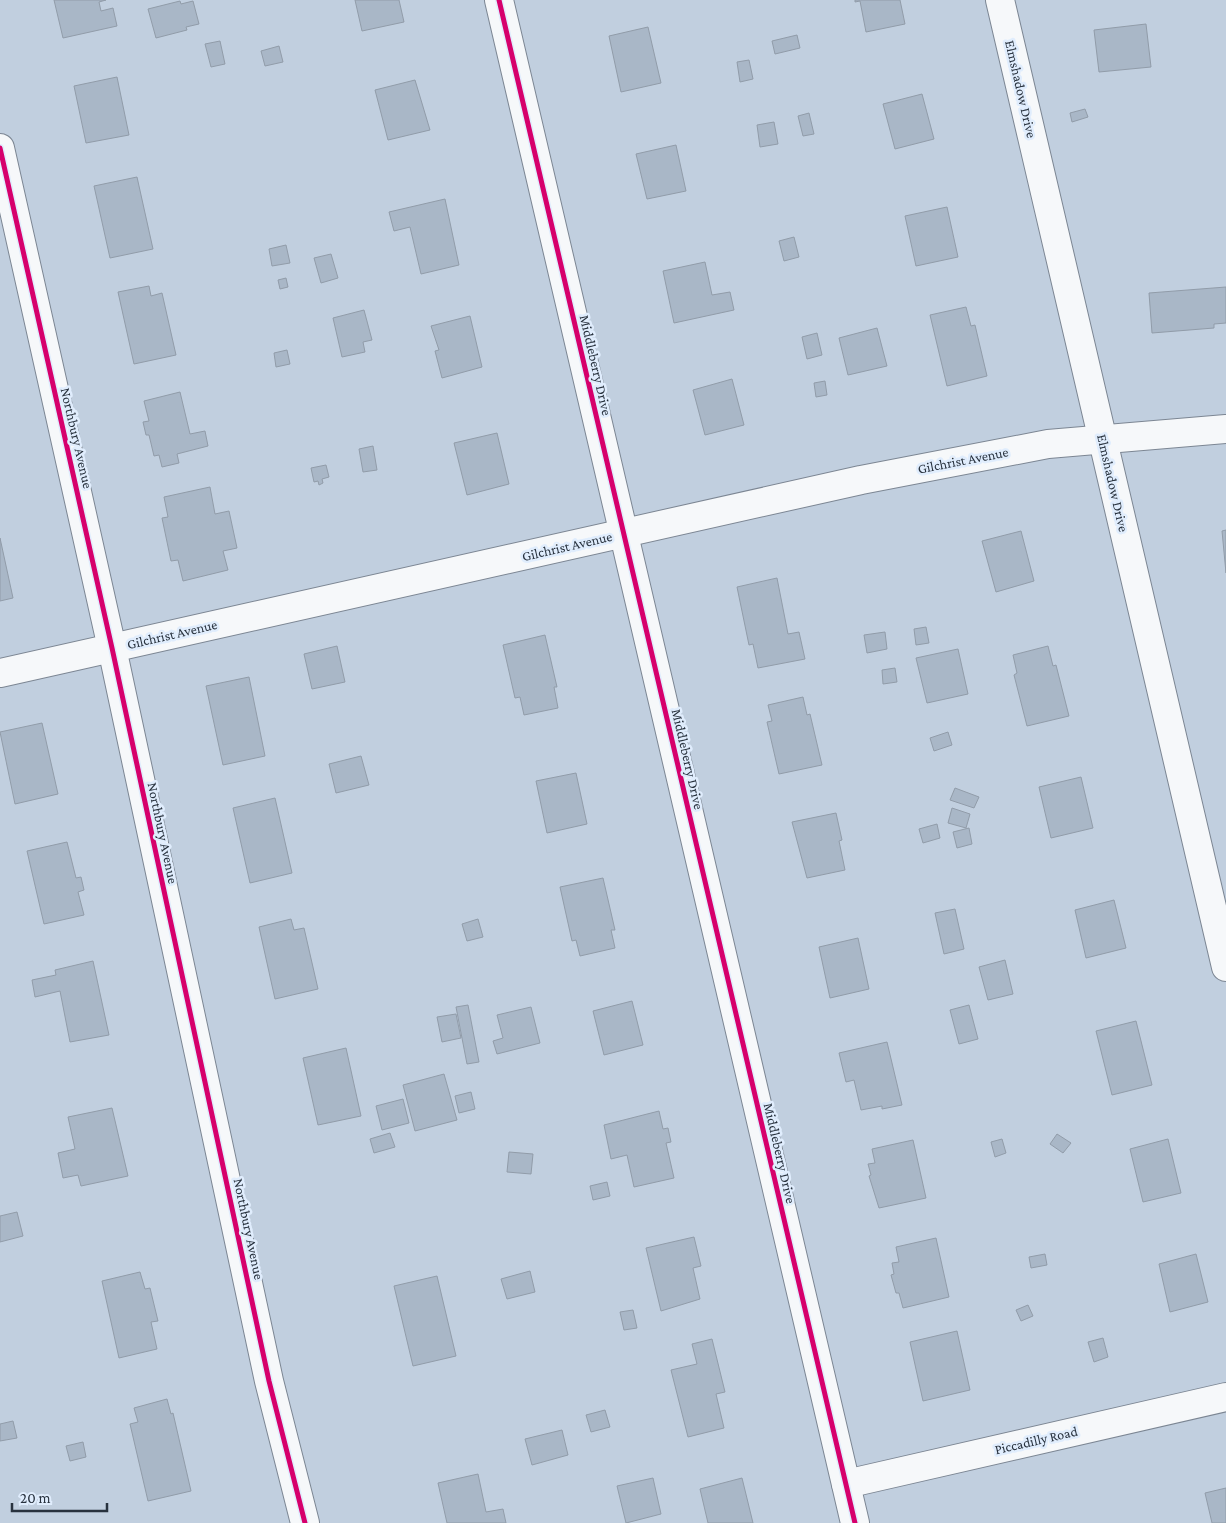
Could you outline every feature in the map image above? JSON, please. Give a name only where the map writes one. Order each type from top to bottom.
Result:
[{"type":"street","name":"Middleberry Drive","points":[[499,0],[855,1523]]},
{"type":"street","name":"Elmshadow Drive","points":[[1000,0],[1226,967]]},
{"type":"street","name":"Northbury Avenue","points":[[0,148],[112,648],[269,1381],[305,1523]]},
{"type":"street","name":"Gilchrist Avenue","points":[[0,672],[861,480],[1048,444],[1226,429]]},
{"type":"street","name":"Piccadilly Road","points":[[846,1484],[1226,1397]]},
{"type":"building","points":[[54,0],[106,0],[99,2],[101,11],[113,8],[117,26],[63,38]]},
{"type":"building","points":[[355,0],[399,0],[404,22],[362,31]]},
{"type":"building","points":[[855,0],[900,0],[905,24],[866,32],[860,1],[855,2]]},
{"type":"building","points":[[180,1],[181,4],[193,1],[199,24],[186,27],[187,30],[156,38],[148,9]]},
{"type":"building","points":[[1146,24],[1151,67],[1099,72],[1094,30]]},
{"type":"building","points":[[648,27],[661,83],[621,92],[609,36]]},
{"type":"building","points":[[797,35],[800,48],[775,54],[772,41]]},
{"type":"building","points":[[220,41],[225,64],[211,67],[205,44]]},
{"type":"building","points":[[279,46],[283,62],[265,66],[261,51]]},
{"type":"building","points":[[749,60],[753,79],[740,82],[737,62]]},
{"type":"building","points":[[117,77],[129,135],[86,143],[74,86]]},
{"type":"building","points":[[415,80],[430,130],[388,140],[375,90]]},
{"type":"building","points":[[922,94],[934,139],[895,149],[883,104]]},
{"type":"building","points":[[1085,109],[1088,117],[1072,122],[1070,113]]},
{"type":"building","points":[[809,113],[814,134],[803,136],[798,116]]},
{"type":"building","points":[[774,122],[778,144],[760,147],[757,125]]},
{"type":"building","points":[[676,145],[686,191],[647,199],[636,154]]},
{"type":"building","points":[[137,177],[153,249],[110,258],[94,186]]},
{"type":"building","points":[[445,199],[459,265],[421,274],[410,227],[394,231],[389,212]]},
{"type":"building","points":[[947,207],[958,257],[916,266],[905,216]]},
{"type":"building","points":[[794,237],[799,257],[784,261],[779,241]]},
{"type":"building","points":[[286,245],[290,263],[272,266],[269,249]]},
{"type":"building","points":[[331,254],[338,278],[321,283],[314,258]]},
{"type":"building","points":[[705,262],[712,295],[730,292],[734,310],[674,323],[663,271]]},
{"type":"building","points":[[286,278],[288,287],[280,289],[278,280]]},
{"type":"building","points":[[149,286],[151,296],[162,293],[176,355],[134,364],[118,292]]},
{"type":"building","points":[[1226,287],[1226,323],[1214,324],[1214,328],[1152,333],[1149,293]]},
{"type":"building","points":[[966,307],[971,326],[975,325],[987,376],[947,386],[930,315]]},
{"type":"building","points":[[364,310],[372,340],[363,342],[365,352],[342,357],[333,318]]},
{"type":"building","points":[[470,316],[482,367],[442,378],[435,351],[439,350],[431,326]]},
{"type":"building","points":[[877,328],[887,366],[848,375],[839,338]]},
{"type":"building","points":[[817,333],[822,355],[807,359],[802,337]]},
{"type":"building","points":[[287,350],[290,364],[276,367],[274,353]]},
{"type":"building","points":[[732,379],[744,425],[705,435],[693,390]]},
{"type":"building","points":[[825,381],[827,395],[816,397],[814,383]]},
{"type":"building","points":[[180,392],[190,434],[205,431],[208,446],[177,454],[179,463],[162,467],[159,455],[154,456],[149,435],[146,435],[143,422],[149,421],[144,401]]},
{"type":"building","points":[[497,433],[509,484],[467,495],[454,443]]},
{"type":"building","points":[[373,446],[377,470],[363,472],[359,449]]},
{"type":"building","points":[[326,465],[329,477],[322,479],[323,483],[319,485],[318,481],[314,482],[311,468]]},
{"type":"building","points":[[210,487],[215,514],[229,511],[237,548],[223,551],[228,570],[183,581],[178,560],[171,561],[162,518],[168,517],[164,497]]},
{"type":"building","points":[[1226,530],[1226,573],[1222,531]]},
{"type":"building","points":[[1021,531],[1034,581],[996,592],[982,541]]},
{"type":"building","points":[[0,538],[13,598],[0,601]]},
{"type":"building","points":[[777,578],[788,634],[799,632],[805,659],[758,668],[753,644],[749,645],[737,587]]},
{"type":"building","points":[[926,627],[929,643],[916,645],[914,629]]},
{"type":"building","points":[[885,632],[887,649],[867,653],[864,635]]},
{"type":"building","points":[[545,635],[557,687],[554,687],[558,708],[524,715],[520,697],[515,698],[503,645]]},
{"type":"building","points":[[337,646],[345,682],[312,689],[304,654]]},
{"type":"building","points":[[1048,646],[1053,666],[1056,665],[1069,716],[1027,726],[1014,675],[1017,673],[1013,655]]},
{"type":"building","points":[[958,649],[968,694],[927,703],[916,658]]},
{"type":"building","points":[[895,668],[897,682],[883,684],[882,670]]},
{"type":"building","points":[[249,677],[265,756],[223,765],[206,686]]},
{"type":"building","points":[[803,697],[807,715],[810,714],[822,765],[779,774],[767,722],[772,721],[768,705]]},
{"type":"building","points":[[42,723],[58,794],[15,804],[0,732]]},
{"type":"building","points":[[948,732],[952,745],[934,751],[930,738]]},
{"type":"building","points":[[361,756],[369,785],[336,793],[329,764]]},
{"type":"building","points":[[576,773],[587,824],[547,833],[536,781]]},
{"type":"building","points":[[1081,777],[1093,828],[1051,838],[1039,787]]},
{"type":"building","points":[[955,788],[979,797],[974,808],[950,800]]},
{"type":"building","points":[[275,798],[292,873],[250,883],[233,808]]},
{"type":"building","points":[[952,808],[970,814],[966,828],[948,823]]},
{"type":"building","points":[[836,813],[842,840],[839,841],[845,870],[807,878],[792,822]]},
{"type":"building","points":[[937,824],[940,838],[923,843],[919,829]]},
{"type":"building","points":[[969,828],[972,844],[957,848],[953,832]]},
{"type":"building","points":[[67,842],[76,878],[81,877],[84,890],[78,892],[84,915],[44,924],[27,851]]},
{"type":"building","points":[[603,878],[615,930],[611,930],[615,948],[580,956],[576,940],[572,941],[560,887]]},
{"type":"building","points":[[1114,900],[1126,948],[1086,958],[1075,910]]},
{"type":"building","points":[[955,909],[964,949],[944,954],[935,913]]},
{"type":"building","points":[[291,919],[294,930],[304,928],[318,989],[275,999],[259,927]]},
{"type":"building","points":[[478,919],[483,937],[467,941],[462,924]]},
{"type":"building","points":[[858,938],[869,989],[830,998],[819,947]]},
{"type":"building","points":[[1005,960],[1013,994],[988,1000],[979,967]]},
{"type":"building","points":[[93,961],[109,1035],[70,1042],[60,991],[35,997],[32,980],[56,975],[55,970]]},
{"type":"building","points":[[632,1001],[643,1045],[604,1055],[593,1011]]},
{"type":"building","points":[[468,1005],[479,1062],[467,1064],[456,1007]]},
{"type":"building","points":[[969,1005],[978,1039],[959,1044],[950,1010]]},
{"type":"building","points":[[531,1007],[540,1043],[497,1054],[493,1041],[503,1038],[497,1015]]},
{"type":"building","points":[[456,1014],[461,1038],[442,1042],[437,1017]]},
{"type":"building","points":[[1136,1021],[1152,1085],[1112,1095],[1096,1031]]},
{"type":"building","points":[[887,1042],[902,1105],[882,1109],[882,1106],[861,1110],[854,1080],[846,1082],[839,1053]]},
{"type":"building","points":[[346,1048],[361,1116],[318,1125],[303,1058]]},
{"type":"building","points":[[444,1074],[457,1120],[415,1131],[403,1085]]},
{"type":"building","points":[[471,1092],[475,1109],[459,1113],[455,1096]]},
{"type":"building","points":[[403,1099],[409,1123],[382,1130],[376,1106]]},
{"type":"building","points":[[112,1108],[128,1176],[81,1186],[78,1175],[63,1178],[58,1153],[75,1149],[68,1117]]},
{"type":"building","points":[[659,1111],[663,1129],[668,1128],[671,1142],[666,1143],[674,1178],[634,1187],[627,1155],[611,1159],[604,1125]]},
{"type":"building","points":[[390,1133],[395,1147],[374,1153],[370,1139]]},
{"type":"building","points":[[1057,1134],[1071,1143],[1063,1153],[1050,1144]]},
{"type":"building","points":[[1002,1139],[1006,1153],[995,1157],[991,1142]]},
{"type":"building","points":[[1168,1139],[1181,1193],[1143,1202],[1130,1149]]},
{"type":"building","points":[[913,1140],[926,1198],[879,1208],[869,1176],[871,1175],[868,1164],[875,1163],[872,1149]]},
{"type":"building","points":[[509,1152],[533,1154],[531,1174],[507,1172]]},
{"type":"building","points":[[607,1182],[610,1196],[593,1200],[590,1186]]},
{"type":"building","points":[[17,1212],[23,1236],[0,1242],[0,1216]]},
{"type":"building","points":[[694,1237],[701,1266],[693,1268],[700,1299],[661,1311],[646,1248]]},
{"type":"building","points":[[936,1238],[949,1297],[903,1308],[891,1275],[894,1274],[892,1263],[899,1262],[896,1247]]},
{"type":"building","points":[[1045,1254],[1047,1265],[1031,1268],[1029,1257]]},
{"type":"building","points":[[1196,1254],[1208,1302],[1170,1312],[1159,1264]]},
{"type":"building","points":[[530,1271],[535,1292],[507,1299],[501,1279]]},
{"type":"building","points":[[140,1272],[145,1289],[150,1288],[158,1321],[151,1322],[157,1349],[119,1358],[102,1281]]},
{"type":"building","points":[[437,1276],[456,1356],[413,1366],[394,1286]]},
{"type":"building","points":[[1028,1305],[1033,1316],[1021,1321],[1016,1310]]},
{"type":"building","points":[[633,1310],[637,1328],[624,1330],[620,1312]]},
{"type":"building","points":[[957,1331],[970,1390],[923,1401],[910,1342]]},
{"type":"building","points":[[1103,1338],[1108,1357],[1094,1362],[1088,1342]]},
{"type":"building","points":[[712,1339],[725,1392],[716,1394],[724,1428],[688,1437],[671,1370],[697,1364],[692,1344]]},
{"type":"building","points":[[167,1399],[171,1414],[173,1413],[191,1491],[148,1501],[130,1424],[138,1422],[134,1408]]},
{"type":"building","points":[[605,1410],[610,1427],[591,1432],[586,1415]]},
{"type":"building","points":[[13,1421],[17,1438],[0,1441],[0,1424]]},
{"type":"building","points":[[562,1430],[568,1455],[532,1465],[525,1439]]},
{"type":"building","points":[[83,1442],[86,1457],[70,1461],[66,1446]]},
{"type":"building","points":[[478,1474],[486,1512],[503,1509],[506,1523],[447,1523],[438,1483]]},
{"type":"building","points":[[653,1478],[661,1514],[626,1523],[617,1486]]},
{"type":"building","points":[[742,1478],[753,1523],[708,1523],[700,1489]]},
{"type":"building","points":[[1226,1488],[1226,1523],[1212,1523],[1205,1493]]},
{"type":"cycle path","points":[[499,0],[855,1523]]},
{"type":"cycle path","points":[[0,148],[112,648],[269,1381],[305,1523]]}]
